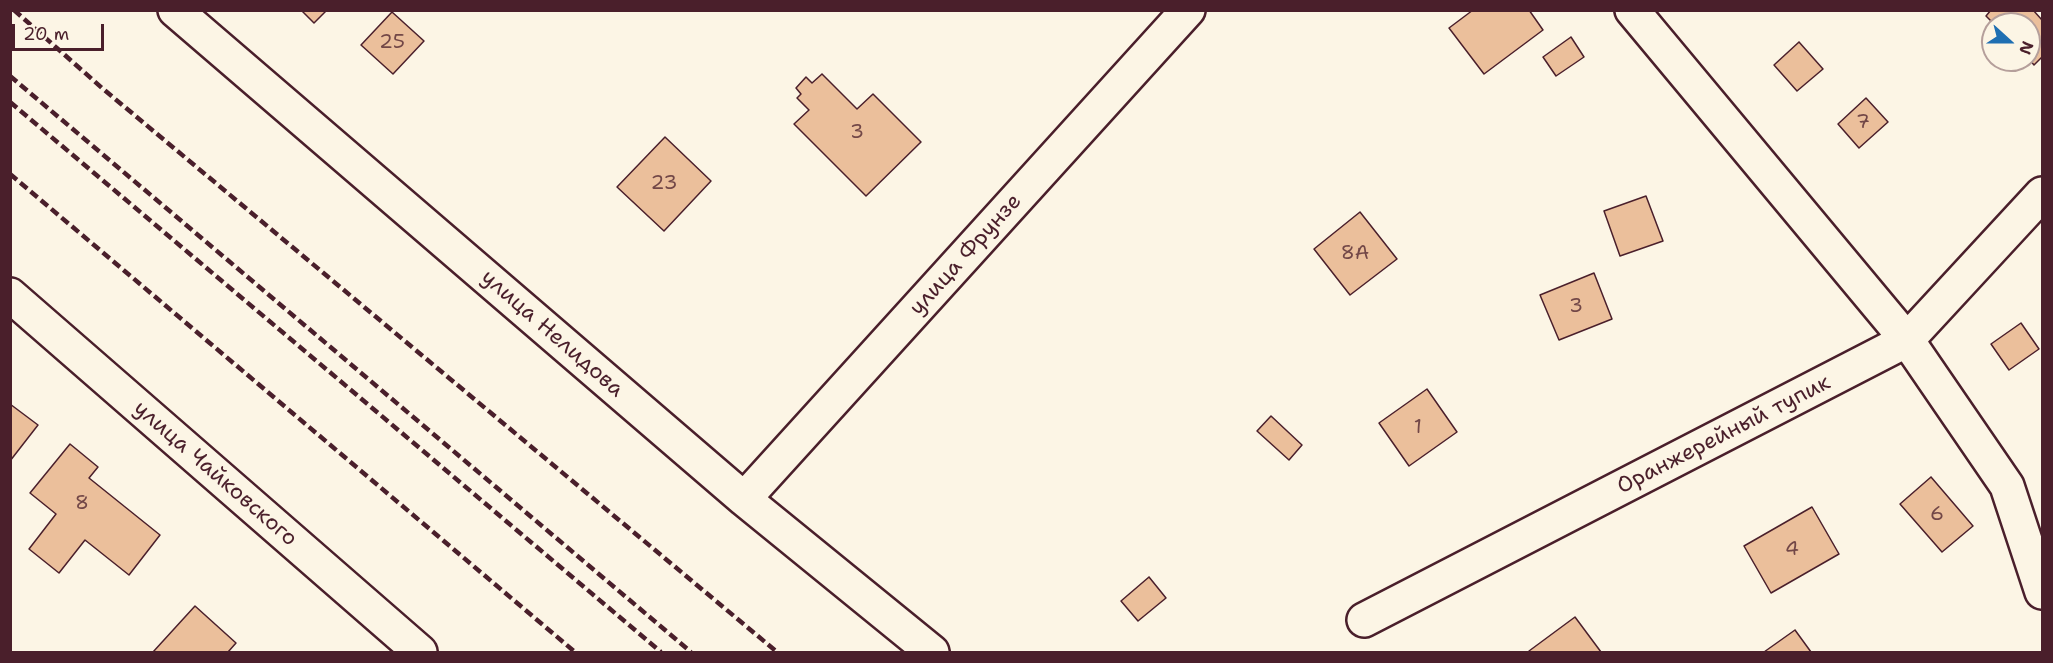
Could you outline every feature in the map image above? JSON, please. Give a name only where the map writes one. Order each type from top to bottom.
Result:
[{"type":"street","name":"улица Нелидова","points":[[175,10],[744,499],[932,652]]},
{"type":"street","name":"улица Фрунзе","points":[[744,499],[1188,10]]},
{"type":"street","points":[[1632,10],[1907,340],[2007,486],[2043,592]]},
{"type":"street","name":"Оранжерейный тупик","points":[[1364,620],[1907,340],[2043,194]]},
{"type":"street","name":"улица Чайковского","points":[[10,295],[420,652]]},
{"type":"building","points":[[301,10],[327,10],[314,23]]},
{"type":"building","points":[[1473,10],[1529,10],[1543,30],[1484,74],[1449,28]]},
{"type":"building","points":[[1991,10],[2033,10],[2035,12],[1989,12]]},
{"type":"building","points":[[392,12],[424,41],[393,74],[361,45]]},
{"type":"building","points":[[2041,19],[2042,20],[2041,58]]},
{"type":"building","points":[[1571,37],[1584,57],[1556,76],[1543,57]]},
{"type":"building","points":[[1799,42],[1823,69],[1797,91],[1774,65]]},
{"type":"building","points":[[822,74],[857,109],[873,94],[921,142],[866,196],[794,124],[809,110],[797,98],[801,94],[796,88],[806,77],[812,83]]},
{"type":"building","points":[[1866,98],[1888,122],[1859,148],[1838,124]]},
{"type":"building","points":[[665,137],[711,181],[664,231],[617,187]]},
{"type":"building","points":[[1646,196],[1663,241],[1620,256],[1604,211]]},
{"type":"building","points":[[1360,212],[1397,259],[1350,295],[1314,249]]},
{"type":"building","points":[[1594,273],[1612,319],[1559,340],[1540,295]]},
{"type":"building","points":[[2021,323],[2039,349],[2009,370],[1991,344]]},
{"type":"building","points":[[1427,389],[1457,432],[1409,466],[1379,423]]},
{"type":"building","points":[[10,404],[38,425],[10,461]]},
{"type":"building","points":[[1271,416],[1302,445],[1289,460],[1257,431]]},
{"type":"building","points":[[70,444],[98,467],[89,478],[160,535],[129,575],[85,540],[59,573],[29,549],[56,514],[30,493]]},
{"type":"building","points":[[1931,477],[1973,526],[1942,552],[1900,504]]},
{"type":"building","points":[[1812,507],[1839,554],[1771,593],[1744,546]]},
{"type":"building","points":[[1149,577],[1166,598],[1138,621],[1121,601]]},
{"type":"building","points":[[195,606],[236,643],[228,652],[153,652]]},
{"type":"building","points":[[1575,617],[1601,652],[1529,652],[1529,651]]},
{"type":"building","points":[[1795,630],[1811,652],[1764,652]]},
{"type":"railway","points":[[14,10],[102,88],[777,652]]},
{"type":"railway","points":[[10,76],[691,652]]},
{"type":"railway","points":[[10,102],[661,652]]},
{"type":"railway","points":[[10,174],[575,652]]}]
